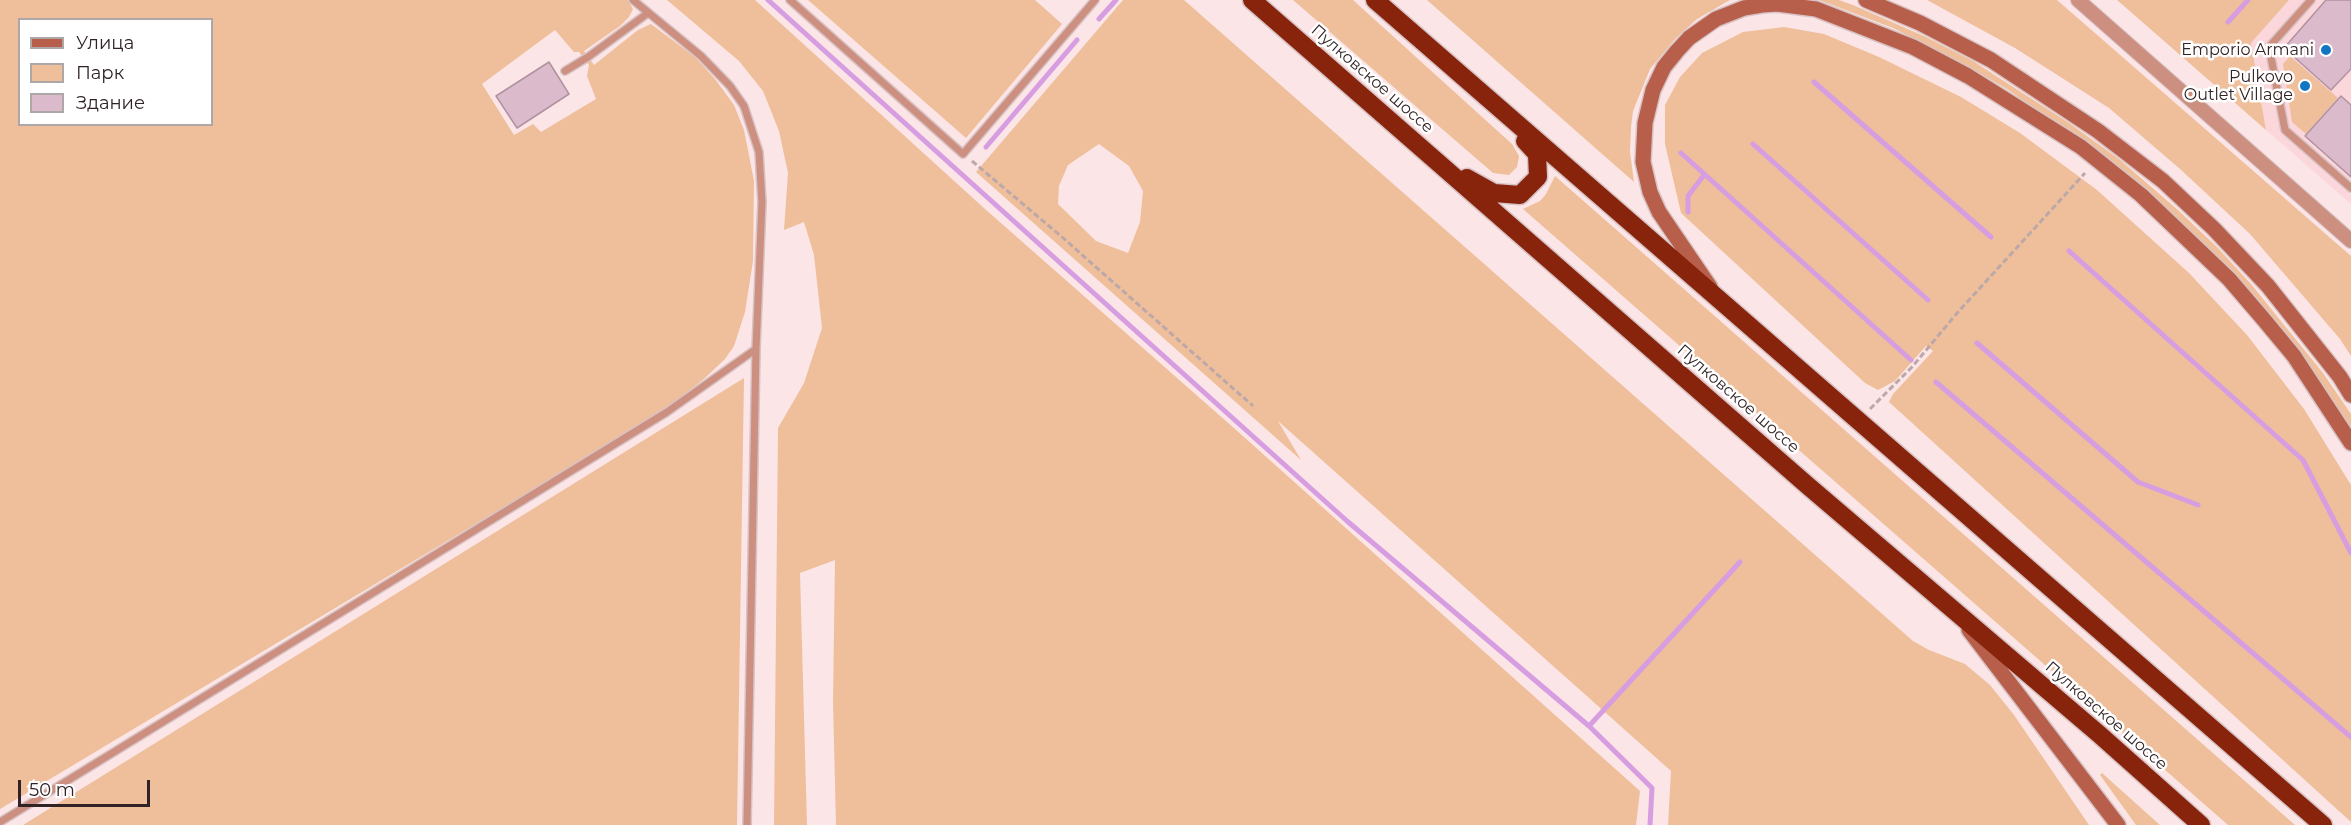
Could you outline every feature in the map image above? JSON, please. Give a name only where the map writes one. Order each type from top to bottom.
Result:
[{"type":"highway","name":"Пулковское шоссе","points":[[1252,0],[2201,825]]},
{"type":"highway","points":[[1375,0],[2323,825]]},
{"type":"highway","points":[[1437,162],[1494,193],[1520,195],[1538,177],[1537,154],[1499,110]]},
{"type":"main road","points":[[1866,0],[1920,23],[1991,60],[2098,131],[2163,182],[2214,229],[2268,286],[2340,377],[2351,395]]},
{"type":"main road","points":[[1720,302],[1659,212],[1650,192],[1642,162],[1647,106],[1664,67],[1689,38],[1716,19],[1744,8],[1762,5],[1777,4],[1816,9],[1913,47],[1988,87],[2081,147],[2141,195],[2229,279],[2265,321],[2294,356],[2351,443]]},
{"type":"main road","points":[[1955,613],[2118,825]]},
{"type":"street","points":[[2078,0],[2351,241]]},
{"type":"lane","points":[[633,0],[701,56],[730,86],[744,106],[759,152],[762,202],[756,349],[747,825]]},
{"type":"lane","points":[[790,0],[963,154],[1095,0]]},
{"type":"lane","points":[[2311,0],[2269,47],[2285,130],[2351,188]]},
{"type":"lane","points":[[565,71],[648,13]]},
{"type":"lane","points":[[0,822],[667,412],[756,349]]},
{"type":"path","points":[[963,154],[1062,237],[1253,406]]},
{"type":"path","points":[[1876,403],[1912,367],[1965,304],[2085,173]]},
{"type":"shaded area","name":"Pulkovo Outlet Village","points":[[2289,0],[2351,0],[2351,204],[2266,130],[2251,43]]},
{"type":"green space","points":[[0,0],[628,0],[633,9],[629,17],[584,51],[594,65],[638,30],[651,24],[695,57],[734,105],[744,130],[754,181],[753,261],[745,312],[734,346],[725,359],[705,378],[664,411],[0,809]],"holes":[[[555,30],[574,52],[579,52],[589,65],[587,76],[596,99],[541,132],[533,124],[514,135],[482,84]]]},
{"type":"green space","points":[[667,0],[755,0],[985,209],[1640,791],[1636,825],[836,825],[833,701],[835,560],[800,573],[807,825],[774,825],[778,428],[804,383],[822,328],[814,255],[804,222],[784,230],[788,173],[779,131],[763,91],[739,61]]},
{"type":"green space","points":[[808,0],[1035,0],[1062,24],[966,138]]},
{"type":"green space","points":[[1123,0],[1184,0],[1913,641],[1965,664],[1990,685],[2014,715],[2089,825],[1668,825],[1671,771],[1278,421],[1301,460],[976,172]],"holes":[[[1099,144],[1129,166],[1143,191],[1140,222],[1128,253],[1096,241],[1058,204],[1059,186],[1068,165]]]},
{"type":"green space","points":[[1293,0],[1353,0],[1512,144],[1519,156],[1517,167],[1509,175],[1493,173]]},
{"type":"green space","points":[[1427,0],[1730,0],[1697,19],[1676,38],[1650,69],[1633,111],[1630,152],[1634,182]]},
{"type":"green space","points":[[1819,0],[1839,0],[1853,5],[1926,37],[1973,61],[2069,123],[2119,159],[2178,210],[2251,284],[2323,373],[2351,414],[2351,427],[2315,373],[2246,287],[2171,212],[2114,164],[2007,89],[1960,62],[1893,28]]},
{"type":"green space","points":[[1927,0],[2057,0],[2351,256],[2351,356],[2340,339],[2250,234],[2180,169],[2109,108],[2015,48]]},
{"type":"green space","points":[[2117,0],[2289,0],[2251,43],[2266,130]]},
{"type":"green space","points":[[1784,27],[1824,34],[1879,57],[1961,97],[2020,133],[2097,190],[2189,273],[2247,335],[2304,409],[2351,485],[2351,822],[1889,402],[1893,394],[1933,351],[1926,346],[1895,381],[1878,390],[1865,383],[1681,213],[1665,144],[1665,105],[1680,77],[1702,53],[1743,32]]},
{"type":"green space","points":[[2290,56],[2338,98],[2306,134],[2292,122],[2283,64]]},
{"type":"green space","points":[[1555,176],[2295,825],[2228,825],[1523,209],[1540,201]]},
{"type":"green space","points":[[744,378],[737,825],[23,825]]},
{"type":"green space","points":[[2102,773],[2160,825],[2136,825],[2100,775]]},
{"type":"building","points":[[2326,0],[2351,0],[2351,69],[2331,90],[2284,48]]},
{"type":"building","points":[[549,62],[569,94],[517,128],[496,96]]},
{"type":"building","points":[[2341,96],[2351,105],[2351,177],[2305,136]]},
{"type":"waterway","points":[[768,0],[1347,521],[1589,726]]},
{"type":"waterway","points":[[1099,19],[1116,0]]},
{"type":"waterway","points":[[2228,22],[2248,0]]},
{"type":"waterway","points":[[986,147],[1077,40]]},
{"type":"waterway","points":[[1814,82],[1991,237]]},
{"type":"waterway","points":[[1753,144],[1928,300]]},
{"type":"waterway","points":[[1681,153],[1911,360]]},
{"type":"waterway","points":[[1688,212],[1688,196],[1704,175]]},
{"type":"waterway","points":[[2069,251],[2303,460],[2351,553]]},
{"type":"waterway","points":[[1977,343],[2138,482],[2198,505]]},
{"type":"waterway","points":[[1936,382],[2351,737]]},
{"type":"waterway","points":[[1650,825],[1652,788],[1589,726],[1740,562]]},
{"type":"place","name":"Emporio Armani","points":[[2326,50]]},
{"type":"place","name":"Pulkovo Outlet Village","points":[[2305,86]]}]
